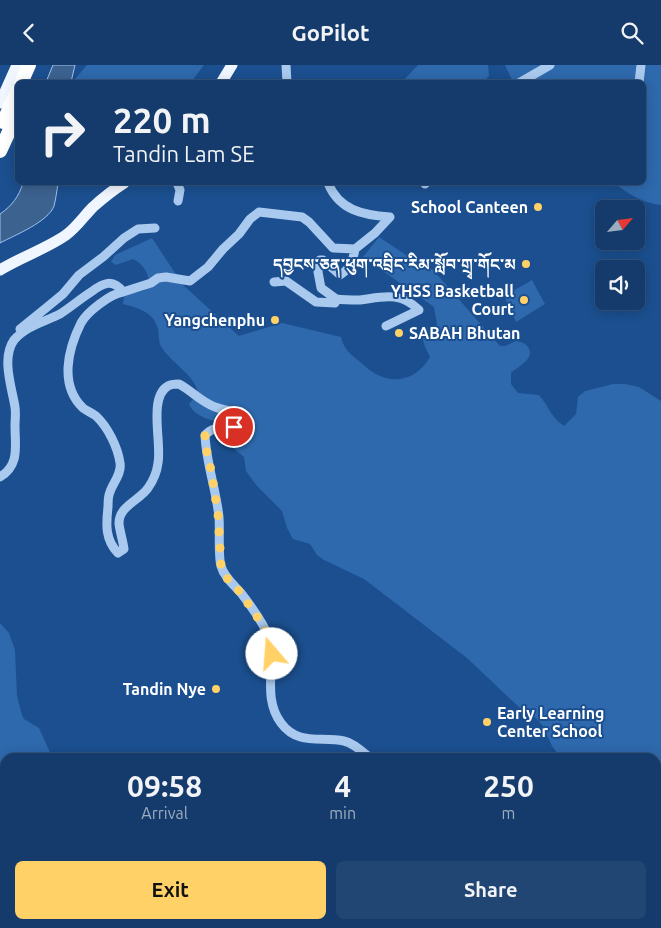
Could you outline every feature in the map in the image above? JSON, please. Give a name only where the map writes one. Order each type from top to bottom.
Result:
[{"type":"highway","points":[[22,80],[29,65]]},
{"type":"highway","points":[[31,80],[38,65]]},
{"type":"highway","points":[[0,129],[15,96]]},
{"type":"highway","points":[[0,151],[15,118]]},
{"type":"main road","points":[[0,103],[16,65]]},
{"type":"main road","points":[[223,80],[232,65]]},
{"type":"main road","points":[[0,269],[65,236],[93,208],[122,185]]},
{"type":"street","points":[[286,65],[287,80]]},
{"type":"street","points":[[524,80],[550,65]]},
{"type":"street","points":[[639,80],[641,65]]},
{"type":"street","points":[[178,185],[180,190],[178,201]]},
{"type":"street","points":[[329,185],[333,195],[354,211],[390,217],[375,233],[355,249],[352,262],[346,271],[340,275],[323,260],[320,260],[318,272],[321,288],[336,299],[358,300],[384,296],[398,297],[413,304],[418,309],[386,326]]},
{"type":"street","points":[[355,249],[333,248],[302,217],[262,212],[250,219],[240,234],[223,249],[208,267],[190,281],[166,277],[158,278],[151,283],[123,292],[104,301],[83,318],[73,338],[67,379],[73,393],[83,408],[96,416],[108,433],[116,448],[121,465],[110,492],[106,519],[107,535],[118,553],[124,549],[119,522],[125,509],[148,488],[158,463],[160,443],[157,406],[160,393],[168,386],[179,383],[199,399],[216,408],[232,410],[243,414],[250,422],[247,428],[220,426],[210,429],[205,435],[218,514],[221,565],[228,580],[250,606],[268,636],[272,654],[270,690],[274,708],[281,723],[294,735],[310,740],[346,741],[363,753]]},
{"type":"street","points":[[0,477],[7,473],[14,463],[16,451],[16,409],[8,366],[10,350],[14,340],[24,325],[46,309],[63,294],[79,275],[124,238],[138,229],[155,228]]},
{"type":"street","points":[[274,282],[286,281],[316,302],[336,303],[336,299]]},
{"type":"street","points":[[14,340],[31,327],[60,314],[100,285],[111,283],[118,285],[123,292]]},
{"type":"shaded area","points":[[53,65],[75,65],[71,80],[47,80]]},
{"type":"shaded area","points":[[87,65],[204,65],[193,80],[75,79]]},
{"type":"shaded area","points":[[418,65],[488,65],[489,76],[485,80],[404,80]]},
{"type":"shaded area","points":[[505,65],[661,65],[661,205],[642,200],[617,185],[646,185],[646,80],[512,80]]},
{"type":"shaded area","points":[[22,185],[58,185],[51,212],[38,223],[0,243],[0,214],[8,208]]},
{"type":"shaded area","points":[[379,237],[412,259],[433,270],[500,346],[516,341],[527,346],[530,355],[525,362],[511,373],[511,384],[518,393],[539,395],[556,420],[564,426],[576,414],[578,397],[585,391],[613,384],[625,384],[639,387],[661,401],[661,753],[557,753],[543,726],[537,719],[522,710],[467,658],[364,579],[324,560],[317,555],[310,544],[293,539],[287,528],[282,511],[257,486],[246,471],[244,457],[225,441],[218,422],[201,416],[191,408],[189,404],[194,398],[199,398],[197,390],[190,377],[162,348],[158,329],[153,318],[140,309],[123,304],[124,297],[149,288],[148,275],[144,268],[133,259],[116,265],[111,262],[115,255],[152,238],[183,285],[239,336],[282,323],[341,337],[348,351],[374,373],[390,379],[406,378],[419,370],[430,357],[424,343],[423,333],[437,325],[434,307],[363,257]]},
{"type":"shaded area","name":"YHSS Basketball Court","points":[[532,280],[545,304],[516,322],[504,296]]},
{"type":"shaded area","points":[[0,623],[9,633],[15,650],[17,696],[22,715],[24,719],[39,728],[50,753],[0,753]]},
{"type":"place","name":"School Canteen","points":[[538,207]]},
{"type":"place","name":"དབྱངས་ཅན་ཕུག་འབྲིང་རིམ་སློབ་གྲྭ་གོང་མ","points":[[526,264]]},
{"type":"place","name":"YHSS Basketball Court","points":[[524,300]]},
{"type":"place","name":"Yangchenphu","points":[[275,320]]},
{"type":"place","name":"SABAH Bhutan","points":[[399,333]]},
{"type":"place","name":"Tandin Nye","points":[[216,689]]},
{"type":"place","name":"Early Learning Center School","points":[[487,722]]},
{"type":"route","points":[[234,427],[220,426],[210,429],[205,435],[218,514],[221,565],[228,580],[240,592],[260,621],[268,636],[272,654]]}]
